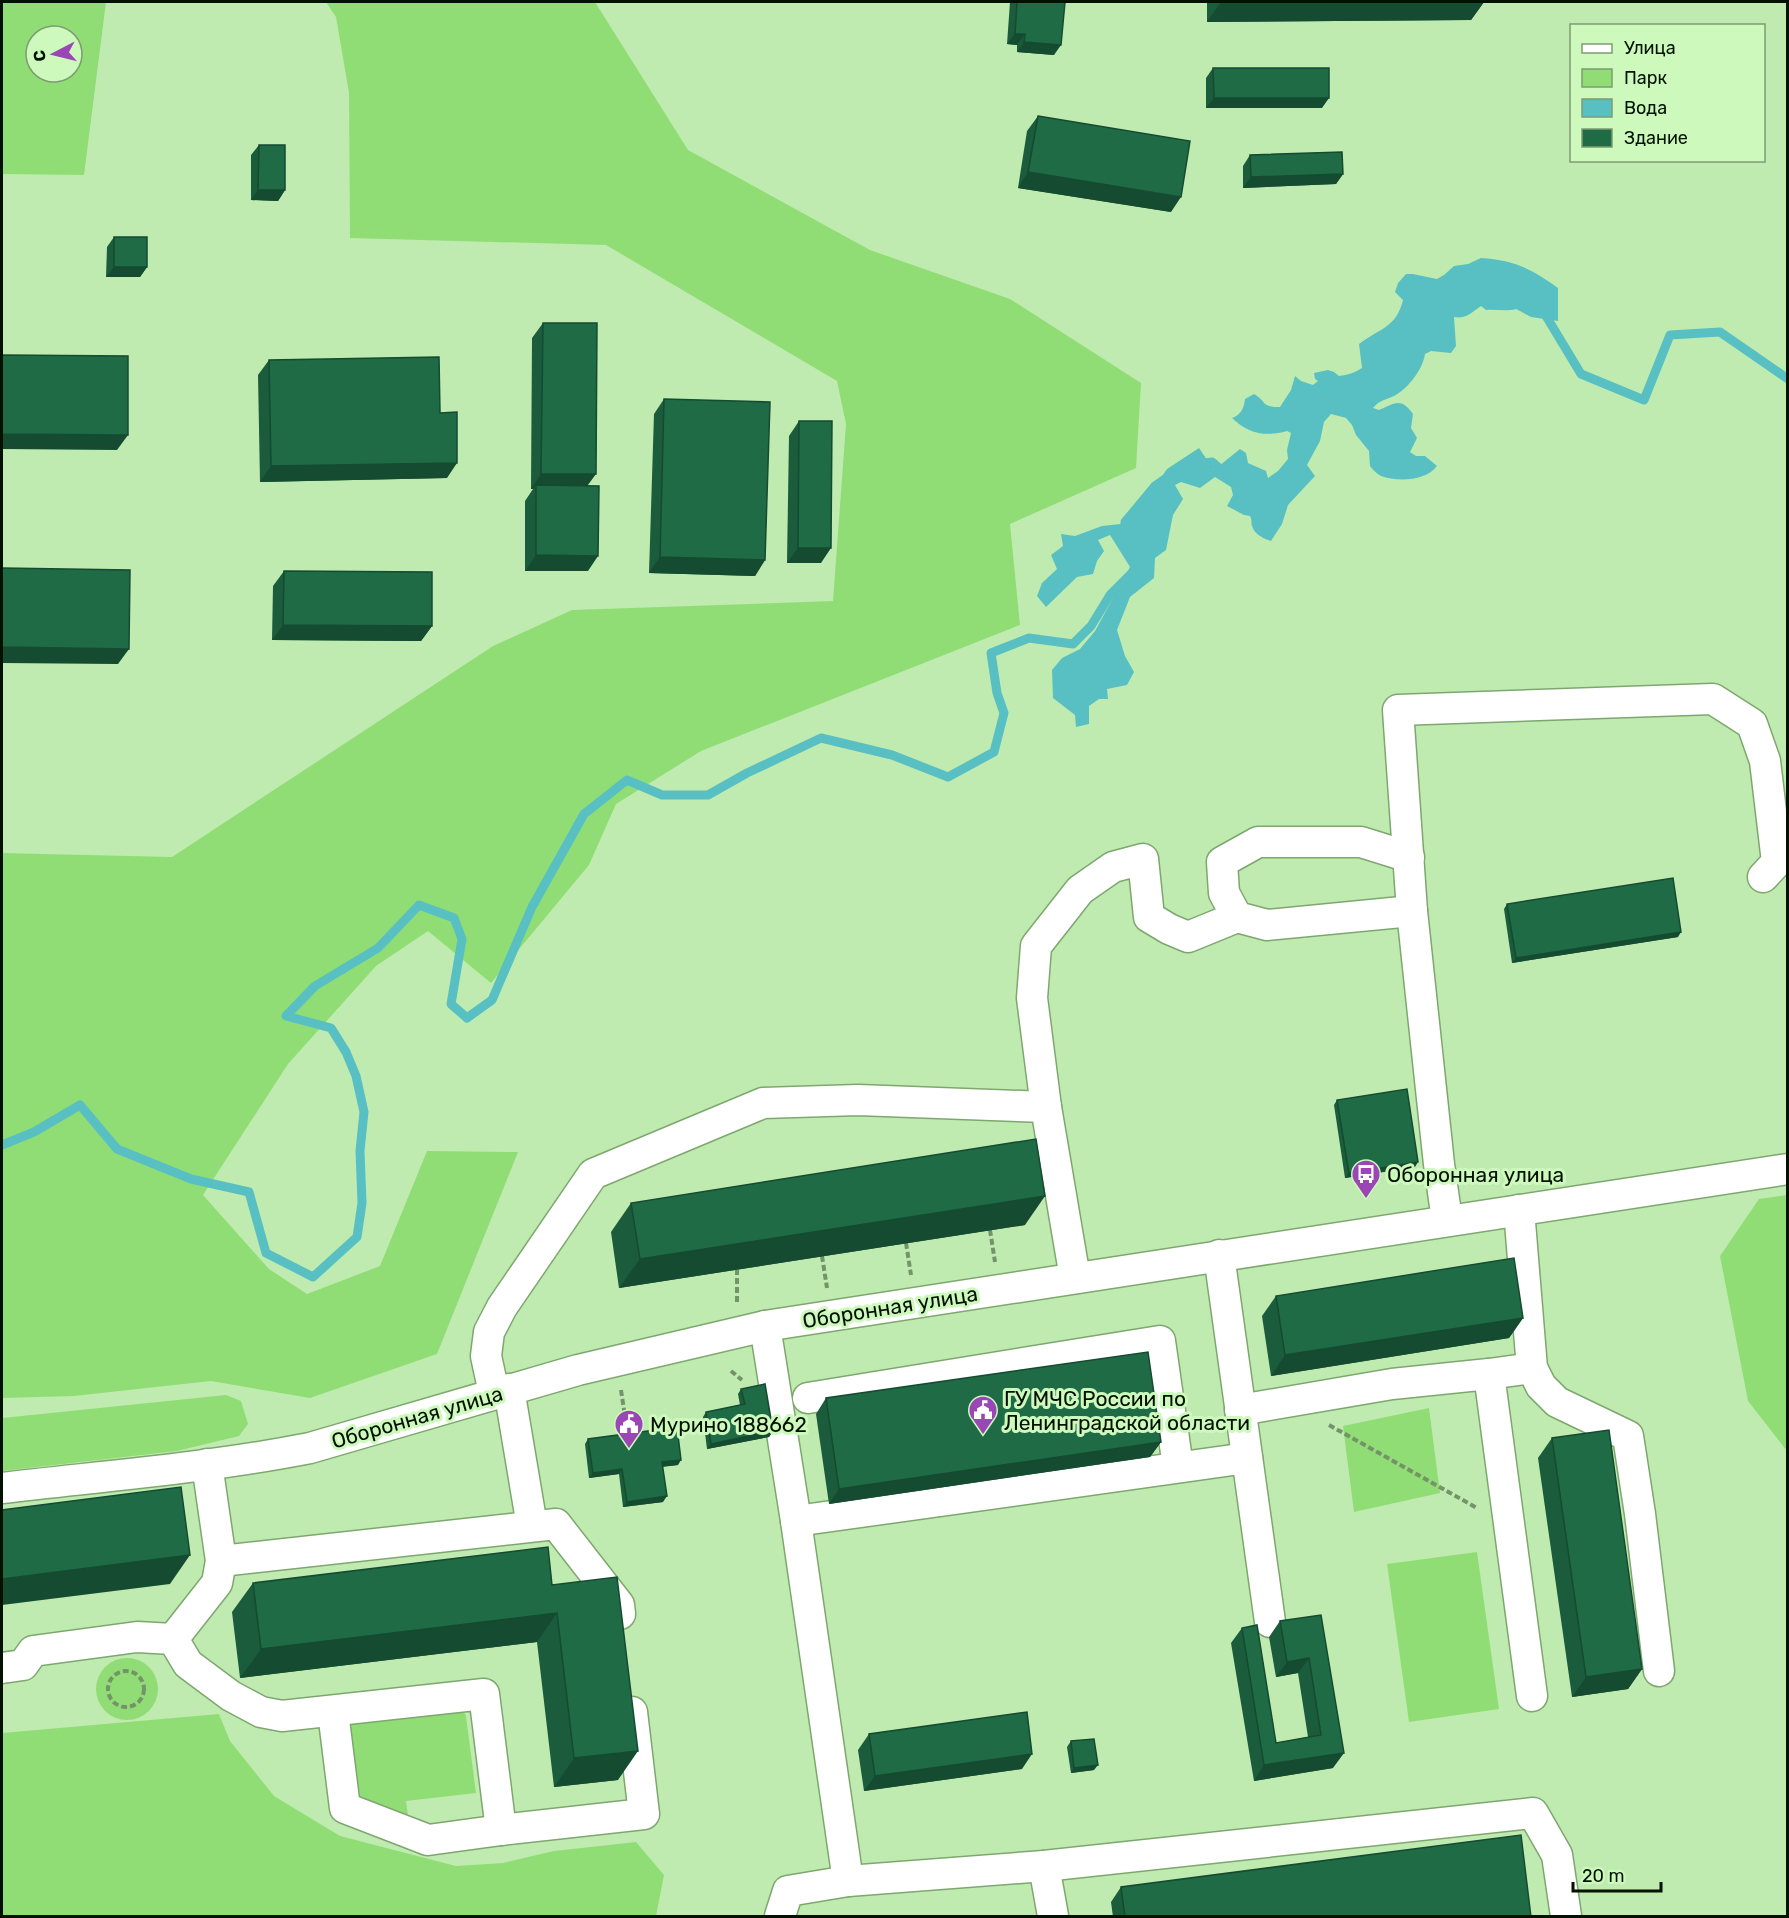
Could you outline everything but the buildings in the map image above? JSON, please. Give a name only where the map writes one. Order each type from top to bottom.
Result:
[{"type":"street","points":[[1447,1220],[1412,911],[1398,710],[1713,699],[1752,724],[1765,762],[1777,862],[1763,877]]},
{"type":"street","points":[[1237,917],[1224,892],[1222,862],[1258,842],[1361,842],[1409,857]]},
{"type":"street","points":[[1075,1278],[1046,1107],[1032,998],[1036,946],[1080,890],[1113,867],[1143,859],[1149,917],[1188,937],[1237,917],[1267,926],[1412,911]]},
{"type":"street","points":[[532,1526],[502,1391],[486,1356],[489,1332],[502,1306],[593,1174],[763,1103],[858,1100],[1046,1107]]},
{"type":"street","name":"Оборонная улица","points":[[2,1488],[207,1464],[310,1448],[578,1370],[765,1326],[1788,1169]]},
{"type":"street","points":[[1519,1210],[1532,1368],[1541,1386],[1557,1402],[1628,1436],[1659,1671]]},
{"type":"street","points":[[1219,1255],[1270,1622]]},
{"type":"street","points":[[765,1326],[796,1521],[848,1881]]},
{"type":"street","points":[[808,1398],[1160,1341],[1178,1467]]},
{"type":"street","points":[[1240,1410],[1392,1384],[1532,1368]]},
{"type":"street","points":[[1489,1374],[1532,1696]]},
{"type":"street","points":[[796,1521],[1247,1458]]},
{"type":"street","points":[[173,1639],[217,1583],[221,1561],[207,1464]]},
{"type":"street","points":[[221,1561],[556,1524],[619,1605],[623,1640]]},
{"type":"street","points":[[2,1668],[23,1665],[33,1652],[137,1637],[173,1639]]},
{"type":"street","points":[[173,1639],[188,1664],[231,1696],[261,1712],[282,1716],[484,1694],[501,1830]]},
{"type":"street","points":[[333,1712],[345,1808],[428,1840],[644,1814],[629,1686]]},
{"type":"street","points":[[780,1917],[788,1891],[848,1881],[1044,1866],[1533,1813],[1557,1855],[1566,1917]]},
{"type":"street","points":[[1044,1866],[1053,1917]]},
{"type":"path","points":[[736,1307],[737,1270]]},
{"type":"path","points":[[620,1389],[628,1438]]},
{"type":"path","points":[[1329,1424],[1509,1526]]},
{"type":"path","points":[[123,1671],[132,1671],[140,1677],[145,1686],[144,1696],[139,1704],[130,1708],[120,1707],[112,1702],[108,1693],[108,1683],[114,1675],[123,1671]]},
{"type":"green space","points":[[2,2],[106,2],[84,175],[2,174]]},
{"type":"green space","points":[[326,2],[595,2],[688,150],[870,250],[1010,299],[1141,383],[1136,468],[1010,524],[1020,625],[701,751],[616,804],[589,865],[491,983],[428,931],[376,966],[288,1064],[203,1195],[269,1269],[307,1294],[380,1266],[427,1151],[518,1152],[437,1354],[310,1398],[211,1381],[74,1396],[2,1398],[2,853],[172,857],[493,646],[572,610],[833,601],[846,424],[837,381],[606,245],[350,238],[349,93],[336,17]]},
{"type":"green space","points":[[1788,1195],[1787,1451],[1748,1401],[1720,1256],[1759,1199]]},
{"type":"green space","points":[[226,1395],[241,1401],[248,1424],[239,1436],[177,1451],[2,1471],[2,1418]]},
{"type":"green space","points":[[1429,1408],[1440,1493],[1354,1512],[1343,1426]]},
{"type":"green space","points":[[1477,1552],[1499,1709],[1409,1722],[1387,1564]]},
{"type":"green space","points":[[127,1658],[139,1660],[149,1667],[156,1677],[158,1689],[156,1701],[149,1711],[139,1718],[127,1720],[115,1718],[105,1711],[98,1701],[96,1689],[98,1677],[105,1667],[115,1660]]},
{"type":"green space","points":[[462,1709],[466,1716],[476,1793],[406,1801],[410,1829],[357,1805],[347,1733],[350,1724],[357,1718]]},
{"type":"green space","points":[[219,1714],[230,1741],[274,1796],[340,1836],[456,1866],[503,1863],[554,1851],[636,1842],[664,1875],[656,1916],[2,1916],[2,1733]]},
{"type":"water","points":[[1481,258],[1513,263],[1558,288],[1558,321],[1531,317],[1516,309],[1486,310],[1481,306],[1465,316],[1454,317],[1456,346],[1451,353],[1431,351],[1425,354],[1418,372],[1409,384],[1399,393],[1373,408],[1379,410],[1398,403],[1405,405],[1413,414],[1411,428],[1417,438],[1410,452],[1416,456],[1425,456],[1437,466],[1426,475],[1411,479],[1381,476],[1370,466],[1369,451],[1356,435],[1352,425],[1346,418],[1331,414],[1324,422],[1320,441],[1307,465],[1315,476],[1288,505],[1282,524],[1271,541],[1255,531],[1250,516],[1227,506],[1233,495],[1231,487],[1215,477],[1200,488],[1181,482],[1175,485],[1183,499],[1173,515],[1166,550],[1155,558],[1154,578],[1130,597],[1117,630],[1125,656],[1134,672],[1127,685],[1107,689],[1108,699],[1099,699],[1089,706],[1089,724],[1076,727],[1075,715],[1053,698],[1052,670],[1062,658],[1080,649],[1095,631],[1130,567],[1110,535],[1098,540],[1104,551],[1097,561],[1093,574],[1077,577],[1046,607],[1037,596],[1042,583],[1057,569],[1051,555],[1063,546],[1061,534],[1075,536],[1102,526],[1130,523],[1167,469],[1199,448],[1214,470],[1240,449],[1246,453],[1248,463],[1266,471],[1268,478],[1278,471],[1288,459],[1287,450],[1291,433],[1287,431],[1265,434],[1244,428],[1232,418],[1242,411],[1245,399],[1254,394],[1266,405],[1280,407],[1291,390],[1295,376],[1313,385],[1318,381],[1314,373],[1328,370],[1339,376],[1362,368],[1359,344],[1392,322],[1403,300],[1395,292],[1398,283],[1406,274],[1437,279],[1454,266],[1468,264]]},
{"type":"waterway","points":[[1543,311],[1581,374],[1644,400],[1670,335],[1720,332],[1788,379]]},
{"type":"waterway","points":[[1199,464],[1212,462],[1226,474]]},
{"type":"waterway","points":[[1125,533],[1125,522],[1155,486],[1165,479]]},
{"type":"waterway","points":[[2,1145],[34,1132],[80,1105],[117,1149],[191,1179],[249,1192],[266,1253],[313,1277],[357,1237],[362,1203],[360,1151],[364,1112],[356,1076],[346,1052],[331,1028],[286,1016],[315,986],[378,948],[419,905],[454,918],[462,939],[451,1004],[467,1018],[492,1000],[532,907],[584,814],[627,780],[662,795],[708,795],[747,773],[821,738],[892,755],[948,777],[994,752],[1004,713],[997,693],[991,653],[1029,638],[1073,644],[1091,626],[1110,595],[1130,575]]},
{"type":"place","name":"Оборонная улица","points":[[1366,1200]]},
{"type":"place","name":"ГУ МЧС России по Ленинградской области","points":[[983,1436]]},
{"type":"place","name":"Мурино 188662","points":[[629,1450]]}]
